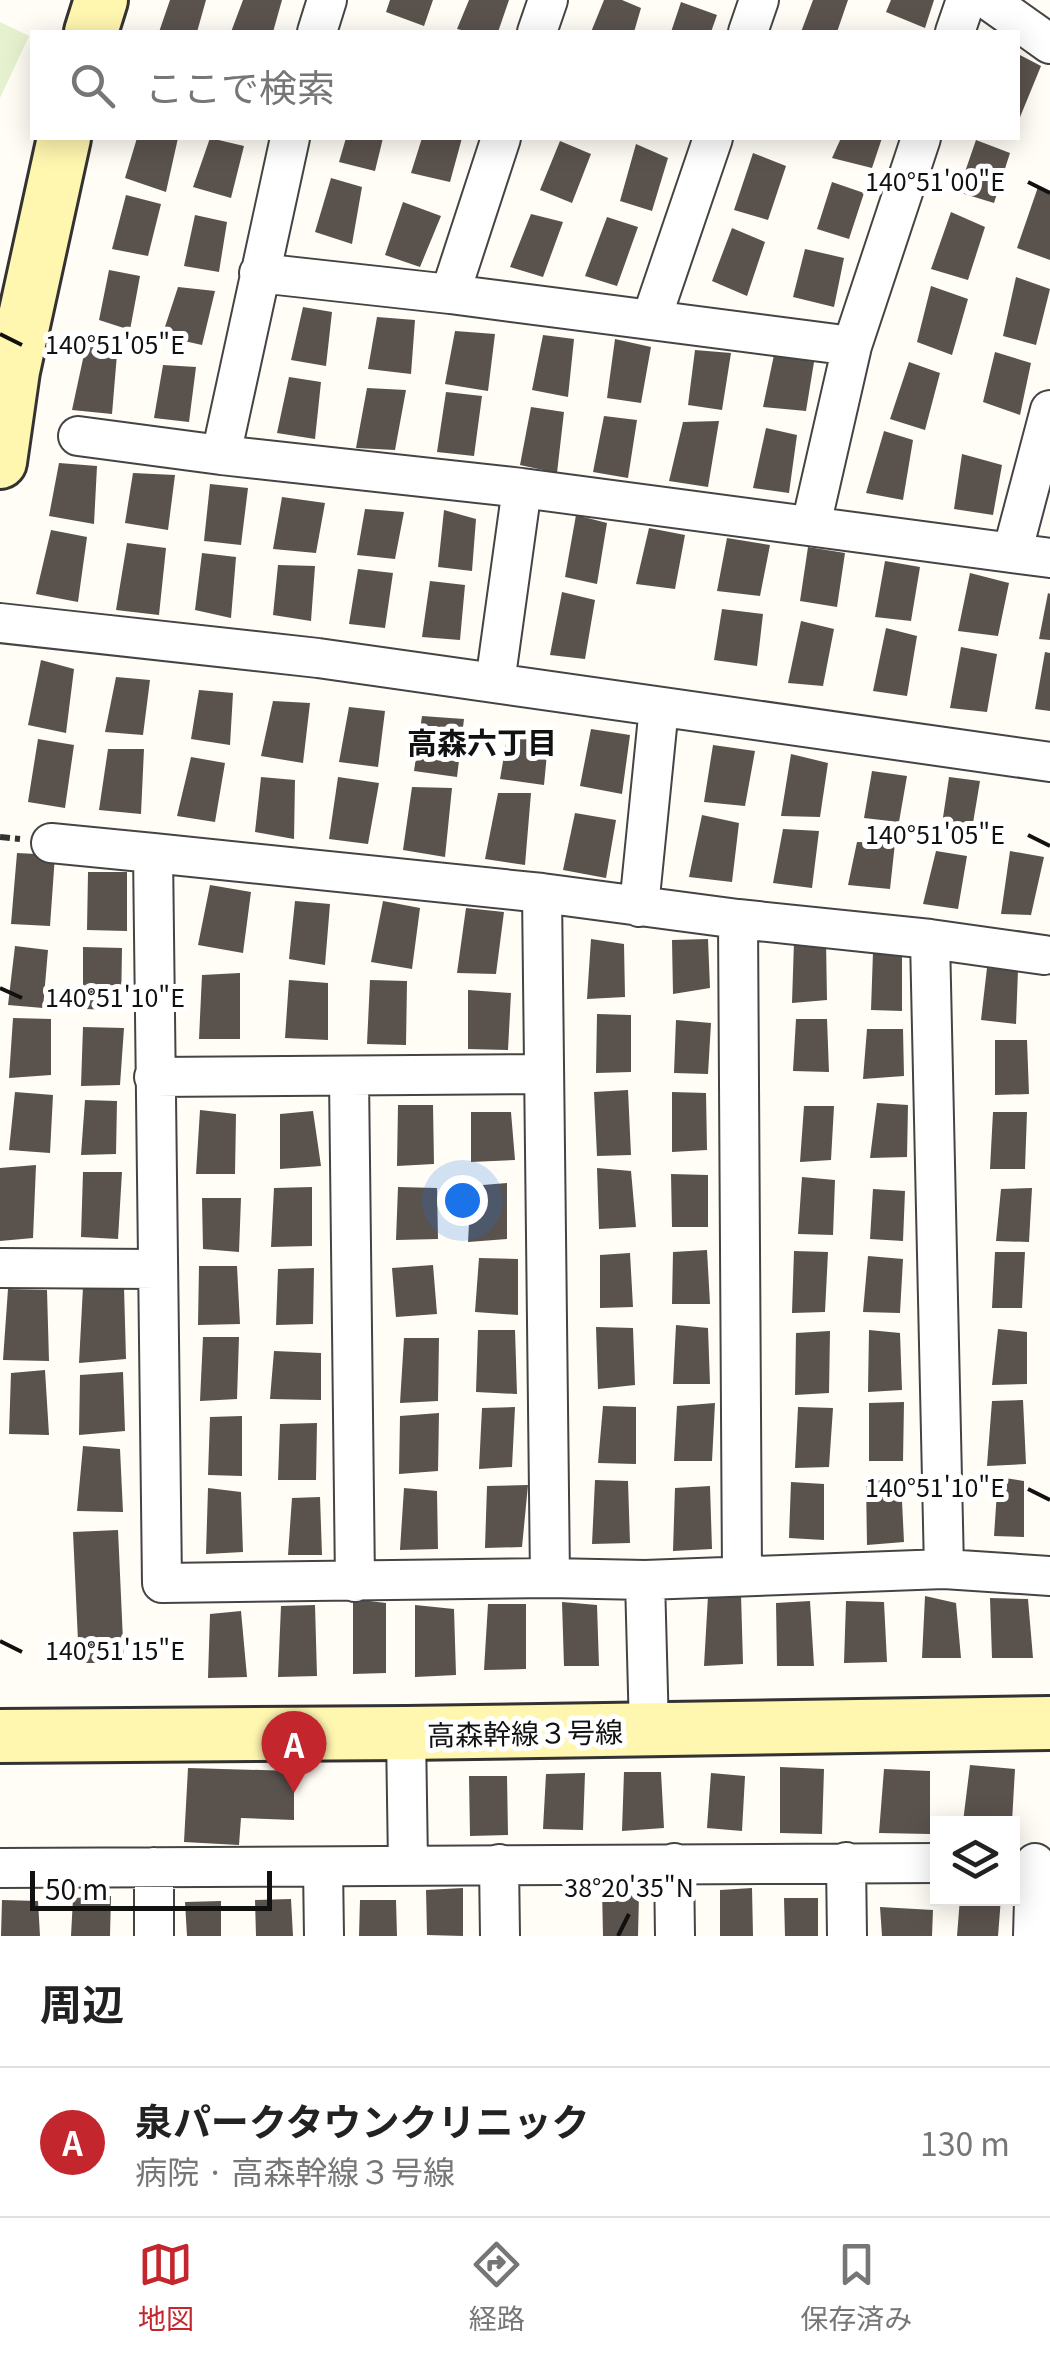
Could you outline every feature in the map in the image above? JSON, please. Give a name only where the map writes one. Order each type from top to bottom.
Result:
[{"type":"street","points":[[92,30],[101,0]]},
{"type":"street","points":[[318,30],[326,0]]},
{"type":"street","points":[[538,30],[548,0]]},
{"type":"street","points":[[749,30],[759,0]]},
{"type":"street","points":[[956,30],[966,0]]},
{"type":"street","points":[[988,0],[1050,44]]},
{"type":"street","points":[[0,462],[13,371],[64,140]]},
{"type":"street","points":[[222,455],[290,140]]},
{"type":"street","points":[[450,294],[500,140]]},
{"type":"street","points":[[651,320],[712,140]]},
{"type":"street","points":[[811,525],[852,346],[919,140]]},
{"type":"street","points":[[260,273],[852,346]]},
{"type":"street","points":[[1012,552],[1050,410]]},
{"type":"street","points":[[78,436],[522,488],[1050,558]]},
{"type":"street","points":[[494,683],[522,488]]},
{"type":"street","points":[[0,624],[318,658],[1050,762]]},
{"type":"street","points":[[639,907],[659,707]]},
{"type":"street","points":[[51,843],[542,893],[1044,955]]},
{"type":"street","points":[[154,853],[162,1583],[645,1580],[944,1569],[1050,1576]]},
{"type":"street","points":[[542,893],[550,1578]]},
{"type":"street","points":[[738,920],[742,1576]]},
{"type":"street","points":[[930,939],[944,1569]]},
{"type":"street","points":[[154,1077],[544,1074]]},
{"type":"street","points":[[349,1077],[355,1582]]},
{"type":"street","points":[[0,1268],[157,1269]]},
{"type":"street","points":[[645,1580],[649,1730]]},
{"type":"street","name":"高森幹線３号線","points":[[0,1736],[1050,1724]]},
{"type":"street","points":[[406,1734],[408,1864]]},
{"type":"street","points":[[846,1862],[847,1936]]},
{"type":"street","points":[[674,1863],[675,1936]]},
{"type":"street","points":[[0,1868],[930,1863]]},
{"type":"street","points":[[499,1864],[500,1936]]},
{"type":"street","points":[[1032,1864],[1033,1936]]},
{"type":"street","points":[[154,1867],[154,1936]]},
{"type":"street","points":[[324,1867],[324,1936]]},
{"type":"green space","points":[[0,22],[29,36],[0,98]]},
{"type":"building","points":[[170,0],[206,0],[198,30],[160,30]]},
{"type":"building","points":[[243,0],[282,0],[274,30],[232,30]]},
{"type":"building","points":[[390,0],[433,0],[424,26],[386,12]]},
{"type":"building","points":[[469,0],[509,0],[499,30],[457,29]]},
{"type":"building","points":[[604,0],[622,0],[641,8],[635,30],[592,30]]},
{"type":"building","points":[[813,0],[848,0],[838,30],[802,30]]},
{"type":"building","points":[[891,0],[934,0],[925,28],[886,12]]},
{"type":"building","points":[[681,2],[717,15],[712,30],[672,30]]},
{"type":"building","points":[[1020,55],[1041,66],[1020,117]]},
{"type":"building","points":[[136,140],[178,140],[166,192],[125,178]]},
{"type":"building","points":[[209,140],[244,146],[231,198],[193,187]]},
{"type":"building","points":[[345,140],[383,140],[375,171],[339,162]]},
{"type":"building","points":[[421,140],[461,140],[450,182],[411,173]]},
{"type":"building","points":[[840,140],[881,140],[872,168],[832,158]]},
{"type":"building","points":[[976,140],[1010,153],[994,203],[958,192]]},
{"type":"building","points":[[560,141],[591,154],[572,203],[540,190]]},
{"type":"building","points":[[636,144],[668,158],[652,211],[620,201]]},
{"type":"building","points":[[753,153],[786,166],[768,220],[734,210]]},
{"type":"building","points":[[331,178],[362,187],[352,244],[315,232]]},
{"type":"building","points":[[832,182],[864,193],[849,239],[817,229]]},
{"type":"building","points":[[1038,187],[1050,191],[1050,260],[1017,248]]},
{"type":"building","points":[[126,195],[161,204],[148,256],[112,249]]},
{"type":"building","points":[[403,202],[441,216],[420,267],[385,255]]},
{"type":"building","points":[[951,212],[985,227],[968,280],[931,269]]},
{"type":"building","points":[[531,214],[563,222],[543,277],[510,267]]},
{"type":"building","points":[[195,215],[227,222],[219,272],[184,266]]},
{"type":"building","points":[[607,217],[638,227],[617,286],[585,276]]},
{"type":"building","points":[[732,228],[765,242],[747,296],[712,281]]},
{"type":"building","points":[[805,249],[844,258],[834,307],[793,297]]},
{"type":"building","points":[[109,270],[140,276],[130,330],[99,320]]},
{"type":"building","points":[[1016,277],[1050,289],[1036,345],[1003,336]]},
{"type":"building","points":[[931,286],[968,299],[952,355],[917,342]]},
{"type":"building","points":[[178,287],[215,291],[202,345],[162,336]]},
{"type":"building","points":[[303,307],[332,312],[326,366],[291,360]]},
{"type":"building","points":[[377,317],[415,320],[411,374],[368,369]]},
{"type":"building","points":[[455,331],[495,334],[488,391],[445,384]]},
{"type":"building","points":[[543,335],[574,339],[568,397],[532,390]]},
{"type":"building","points":[[615,339],[651,347],[641,403],[607,398]]},
{"type":"building","points":[[86,345],[117,354],[112,414],[72,410]]},
{"type":"building","points":[[695,350],[731,353],[722,410],[688,405]]},
{"type":"building","points":[[995,352],[1031,363],[1020,415],[983,402]]},
{"type":"building","points":[[774,355],[814,362],[806,411],[763,407]]},
{"type":"building","points":[[909,362],[940,373],[925,430],[890,419]]},
{"type":"building","points":[[163,365],[196,367],[189,422],[154,418]]},
{"type":"building","points":[[289,377],[321,382],[315,439],[277,433]]},
{"type":"building","points":[[367,388],[406,390],[395,450],[356,448]]},
{"type":"building","points":[[446,392],[482,396],[474,456],[437,452]]},
{"type":"building","points":[[531,407],[564,412],[557,473],[520,465]]},
{"type":"building","points":[[604,416],[637,420],[628,478],[593,472]]},
{"type":"building","points":[[719,421],[708,487],[669,481],[683,422]]},
{"type":"building","points":[[766,428],[797,435],[789,493],[753,488]]},
{"type":"building","points":[[884,431],[913,440],[903,500],[866,493]]},
{"type":"building","points":[[962,454],[1002,465],[993,515],[954,509]]},
{"type":"building","points":[[59,463],[97,466],[94,524],[49,516]]},
{"type":"building","points":[[133,473],[175,475],[168,530],[125,523]]},
{"type":"building","points":[[210,484],[248,488],[241,545],[204,541]]},
{"type":"building","points":[[282,497],[325,503],[316,553],[273,549]]},
{"type":"building","points":[[365,509],[404,512],[395,559],[357,555]]},
{"type":"building","points":[[444,510],[476,519],[472,571],[438,567]]},
{"type":"building","points":[[576,515],[607,523],[597,584],[565,577]]},
{"type":"building","points":[[649,528],[685,535],[675,589],[636,584]]},
{"type":"building","points":[[51,530],[87,537],[78,602],[36,594]]},
{"type":"building","points":[[727,538],[770,545],[760,596],[717,591]]},
{"type":"building","points":[[127,543],[166,548],[159,615],[116,610]]},
{"type":"building","points":[[808,547],[845,553],[837,607],[800,601]]},
{"type":"building","points":[[202,553],[236,557],[231,618],[195,610]]},
{"type":"building","points":[[885,561],[920,567],[911,621],[875,617]]},
{"type":"building","points":[[278,565],[315,566],[311,621],[273,615]]},
{"type":"building","points":[[358,569],[393,573],[385,628],[349,624]]},
{"type":"building","points":[[970,573],[1009,583],[998,636],[958,631]]},
{"type":"building","points":[[430,581],[465,585],[460,640],[422,637]]},
{"type":"building","points":[[562,592],[595,600],[585,659],[550,655]]},
{"type":"building","points":[[1050,594],[1050,640],[1039,639]]},
{"type":"building","points":[[722,609],[763,614],[757,666],[714,660]]},
{"type":"building","points":[[801,621],[834,629],[823,686],[788,683]]},
{"type":"building","points":[[886,628],[917,636],[907,696],[873,691]]},
{"type":"building","points":[[961,647],[997,654],[987,712],[950,708]]},
{"type":"building","points":[[1045,652],[1050,653],[1050,711],[1035,709]]},
{"type":"building","points":[[41,660],[74,669],[66,733],[28,725]]},
{"type":"building","points":[[116,677],[150,680],[143,735],[105,732]]},
{"type":"building","points":[[199,690],[233,693],[230,745],[191,739]]},
{"type":"building","points":[[273,701],[310,703],[303,763],[261,756]]},
{"type":"building","points":[[349,707],[385,711],[378,767],[339,762]]},
{"type":"building","points":[[422,716],[464,719],[457,777],[414,771]]},
{"type":"building","points":[[509,726],[549,733],[544,785],[500,779]]},
{"type":"building","points":[[591,729],[630,735],[622,794],[580,786]]},
{"type":"building","points":[[38,739],[74,745],[65,808],[28,802]]},
{"type":"building","points":[[713,745],[755,751],[745,806],[704,802]]},
{"type":"building","points":[[108,749],[144,749],[141,814],[99,810]]},
{"type":"building","points":[[791,754],[828,763],[820,817],[781,816]]},
{"type":"building","points":[[191,757],[225,763],[215,822],[177,816]]},
{"type":"building","points":[[872,771],[907,776],[899,822],[864,818]]},
{"type":"building","points":[[261,777],[295,780],[294,839],[255,832]]},
{"type":"building","points":[[338,777],[379,783],[368,844],[329,839]]},
{"type":"building","points":[[949,777],[980,781],[971,835],[941,831]]},
{"type":"building","points":[[412,787],[452,788],[445,857],[403,850]]},
{"type":"building","points":[[498,793],[531,793],[525,865],[485,859]]},
{"type":"building","points":[[575,813],[616,820],[606,878],[563,870]]},
{"type":"building","points":[[702,815],[739,823],[732,882],[689,877]]},
{"type":"building","points":[[783,829],[819,831],[812,888],[773,883]]},
{"type":"building","points":[[857,842],[895,843],[890,889],[848,885]]},
{"type":"building","points":[[936,851],[967,856],[958,909],[923,904]]},
{"type":"building","points":[[1010,851],[1044,857],[1031,915],[1001,914]]},
{"type":"building","points":[[17,853],[55,855],[50,926],[11,924]]},
{"type":"building","points":[[88,872],[127,872],[127,931],[87,930]]},
{"type":"building","points":[[210,885],[251,892],[243,953],[198,945]]},
{"type":"building","points":[[295,901],[330,904],[325,965],[289,959]]},
{"type":"building","points":[[383,901],[420,908],[412,969],[371,962]]},
{"type":"building","points":[[466,908],[504,912],[496,974],[457,973]]},
{"type":"building","points":[[591,939],[624,944],[625,997],[587,999]]},
{"type":"building","points":[[708,939],[710,988],[673,994],[672,940]]},
{"type":"building","points":[[794,941],[826,941],[827,1000],[792,1003]]},
{"type":"building","points":[[15,946],[48,950],[43,1008],[8,1005]]},
{"type":"building","points":[[83,947],[122,948],[121,1010],[83,1009]]},
{"type":"building","points":[[873,952],[902,952],[902,1011],[871,1010]]},
{"type":"building","points":[[987,968],[1018,970],[1016,1024],[981,1020]]},
{"type":"building","points":[[240,973],[240,1039],[199,1039],[202,975]]},
{"type":"building","points":[[289,980],[328,983],[328,1040],[285,1038]]},
{"type":"building","points":[[370,980],[407,981],[406,1045],[367,1044]]},
{"type":"building","points":[[468,990],[511,993],[508,1050],[468,1049]]},
{"type":"building","points":[[597,1014],[631,1015],[631,1072],[596,1073]]},
{"type":"building","points":[[13,1018],[51,1019],[51,1075],[9,1078]]},
{"type":"building","points":[[796,1019],[827,1019],[829,1072],[793,1071]]},
{"type":"building","points":[[676,1020],[711,1023],[708,1074],[674,1073]]},
{"type":"building","points":[[83,1027],[124,1028],[120,1085],[81,1086]]},
{"type":"building","points":[[867,1029],[903,1029],[904,1076],[863,1079]]},
{"type":"building","points":[[995,1040],[1027,1040],[1029,1094],[995,1095]]},
{"type":"building","points":[[628,1090],[631,1155],[597,1156],[594,1092]]},
{"type":"building","points":[[15,1092],[53,1095],[50,1153],[9,1150]]},
{"type":"building","points":[[672,1092],[706,1093],[707,1150],[672,1152]]},
{"type":"building","points":[[85,1100],[117,1101],[116,1154],[81,1155]]},
{"type":"building","points":[[877,1103],[908,1105],[907,1157],[870,1158]]},
{"type":"building","points":[[398,1105],[433,1105],[434,1164],[397,1166]]},
{"type":"building","points":[[804,1106],[834,1106],[831,1160],[800,1162]]},
{"type":"building","points":[[200,1110],[236,1114],[235,1174],[196,1174]]},
{"type":"building","points":[[313,1111],[321,1166],[280,1169],[280,1114]]},
{"type":"building","points":[[471,1112],[511,1112],[515,1160],[471,1162]]},
{"type":"building","points":[[993,1112],[1027,1112],[1025,1169],[990,1169]]},
{"type":"building","points":[[36,1165],[33,1238],[0,1241],[0,1168]]},
{"type":"building","points":[[597,1168],[631,1171],[636,1227],[599,1229]]},
{"type":"building","points":[[83,1172],[122,1172],[118,1239],[81,1237]]},
{"type":"building","points":[[671,1174],[708,1175],[708,1227],[672,1227]]},
{"type":"building","points":[[802,1177],[835,1180],[833,1235],[798,1234]]},
{"type":"building","points":[[507,1183],[507,1239],[468,1242],[471,1186]]},
{"type":"building","points":[[312,1187],[312,1246],[271,1247],[274,1188]]},
{"type":"building","points":[[398,1187],[437,1188],[438,1239],[396,1240]]},
{"type":"building","points":[[1032,1188],[1029,1242],[996,1241],[1001,1189]]},
{"type":"building","points":[[873,1189],[905,1191],[903,1241],[870,1239]]},
{"type":"building","points":[[202,1198],[241,1198],[239,1252],[203,1249]]},
{"type":"building","points":[[707,1250],[710,1304],[672,1304],[673,1252]]},
{"type":"building","points":[[794,1251],[828,1252],[825,1312],[792,1313]]},
{"type":"building","points":[[995,1252],[1025,1252],[1022,1308],[992,1308]]},
{"type":"building","points":[[630,1253],[633,1307],[600,1308],[600,1255]]},
{"type":"building","points":[[868,1256],[903,1259],[900,1313],[863,1312]]},
{"type":"building","points":[[479,1258],[518,1259],[518,1315],[475,1312]]},
{"type":"building","points":[[433,1265],[437,1314],[396,1317],[392,1268]]},
{"type":"building","points":[[199,1266],[237,1266],[240,1324],[198,1325]]},
{"type":"building","points":[[314,1268],[313,1324],[276,1325],[278,1269]]},
{"type":"building","points":[[83,1287],[124,1287],[126,1359],[79,1363]]},
{"type":"building","points":[[8,1289],[47,1290],[49,1361],[3,1360]]},
{"type":"building","points":[[676,1325],[708,1328],[710,1384],[673,1384]]},
{"type":"building","points":[[596,1327],[633,1328],[635,1385],[598,1389]]},
{"type":"building","points":[[998,1329],[1027,1332],[1027,1384],[992,1385]]},
{"type":"building","points":[[478,1330],[515,1330],[517,1394],[476,1392]]},
{"type":"building","points":[[869,1330],[900,1333],[902,1390],[868,1392]]},
{"type":"building","points":[[830,1331],[829,1393],[795,1395],[796,1333]]},
{"type":"building","points":[[203,1337],[239,1337],[237,1399],[200,1401]]},
{"type":"building","points":[[404,1338],[439,1338],[438,1401],[400,1403]]},
{"type":"building","points":[[274,1351],[321,1353],[321,1400],[270,1399]]},
{"type":"building","points":[[45,1370],[49,1435],[9,1434],[11,1373]]},
{"type":"building","points":[[123,1372],[125,1431],[79,1435],[80,1375]]},
{"type":"building","points":[[1023,1400],[1026,1464],[987,1466],[992,1401]]},
{"type":"building","points":[[904,1402],[903,1461],[869,1461],[869,1403]]},
{"type":"building","points":[[715,1403],[712,1461],[674,1461],[677,1406]]},
{"type":"building","points":[[603,1406],[636,1407],[636,1464],[598,1463]]},
{"type":"building","points":[[515,1407],[512,1467],[479,1469],[482,1408]]},
{"type":"building","points":[[798,1407],[833,1408],[829,1467],[795,1468]]},
{"type":"building","points":[[439,1413],[438,1471],[399,1474],[400,1416]]},
{"type":"building","points":[[242,1416],[242,1476],[208,1475],[210,1417]]},
{"type":"building","points":[[317,1423],[316,1480],[278,1480],[280,1424]]},
{"type":"building","points":[[83,1446],[120,1449],[123,1512],[77,1511]]},
{"type":"building","points":[[998,1477],[1024,1481],[1024,1537],[994,1536]]},
{"type":"building","points":[[595,1480],[628,1481],[630,1543],[592,1544]]},
{"type":"building","points":[[901,1480],[904,1542],[867,1545],[866,1481]]},
{"type":"building","points":[[791,1482],[824,1484],[824,1540],[789,1538]]},
{"type":"building","points":[[528,1485],[522,1547],[485,1548],[487,1486]]},
{"type":"building","points":[[710,1486],[712,1549],[673,1551],[675,1488]]},
{"type":"building","points":[[208,1488],[241,1492],[243,1552],[206,1554]]},
{"type":"building","points":[[404,1488],[437,1491],[438,1549],[400,1550]]},
{"type":"building","points":[[320,1497],[322,1555],[288,1555],[292,1498]]},
{"type":"building","points":[[118,1530],[124,1663],[79,1663],[73,1532]]},
{"type":"building","points":[[741,1594],[743,1664],[704,1666],[708,1596]]},
{"type":"building","points":[[925,1596],[956,1603],[961,1658],[922,1658]]},
{"type":"building","points":[[990,1598],[1028,1599],[1033,1658],[992,1658]]},
{"type":"building","points":[[353,1599],[386,1603],[386,1673],[353,1674]]},
{"type":"building","points":[[810,1601],[814,1666],[777,1666],[776,1603]]},
{"type":"building","points":[[846,1601],[884,1602],[887,1662],[844,1663]]},
{"type":"building","points":[[562,1602],[597,1605],[599,1666],[564,1666]]},
{"type":"building","points":[[488,1604],[526,1604],[526,1669],[484,1670]]},
{"type":"building","points":[[315,1605],[317,1676],[278,1677],[281,1606]]},
{"type":"building","points":[[415,1605],[454,1609],[456,1675],[415,1677]]},
{"type":"building","points":[[241,1611],[247,1677],[208,1678],[210,1614]]},
{"type":"building","points":[[970,1765],[1015,1769],[1012,1816],[964,1816]]},
{"type":"building","points":[[780,1767],[824,1769],[822,1834],[780,1833]]},
{"type":"building","points":[[188,1768],[294,1771],[294,1820],[241,1818],[239,1845],[184,1842]]},
{"type":"building","points":[[884,1769],[930,1771],[930,1834],[879,1833]]},
{"type":"building","points":[[624,1772],[661,1772],[664,1828],[622,1831]]},
{"type":"building","points":[[585,1773],[583,1830],[543,1829],[546,1774]]},
{"type":"building","points":[[711,1773],[745,1776],[742,1831],[707,1828]]},
{"type":"building","points":[[469,1776],[507,1776],[508,1835],[470,1836]]},
{"type":"building","points":[[463,1888],[463,1936],[427,1935],[426,1890]]},
{"type":"building","points":[[752,1888],[753,1936],[720,1936],[720,1890]]},
{"type":"building","points":[[602,1889],[639,1895],[638,1936],[603,1936]]},
{"type":"building","points":[[111,1896],[110,1936],[71,1936],[73,1898]]},
{"type":"building","points":[[784,1898],[818,1898],[818,1936],[785,1936]]},
{"type":"building","points":[[291,1899],[293,1936],[256,1936],[255,1900]]},
{"type":"building","points":[[2,1900],[38,1901],[40,1936],[1,1936]]},
{"type":"building","points":[[360,1900],[396,1900],[397,1936],[359,1936]]},
{"type":"building","points":[[221,1901],[221,1936],[187,1936],[185,1902]]},
{"type":"building","points":[[959,1906],[1000,1906],[998,1936],[957,1936]]},
{"type":"building","points":[[880,1907],[933,1910],[932,1936],[882,1936]]},
{"type":"place","name":"泉パークタウンクリニック","points":[[294,1793]]},
{"type":"district","name":"高森六丁目","points":[[482,741]]}]
